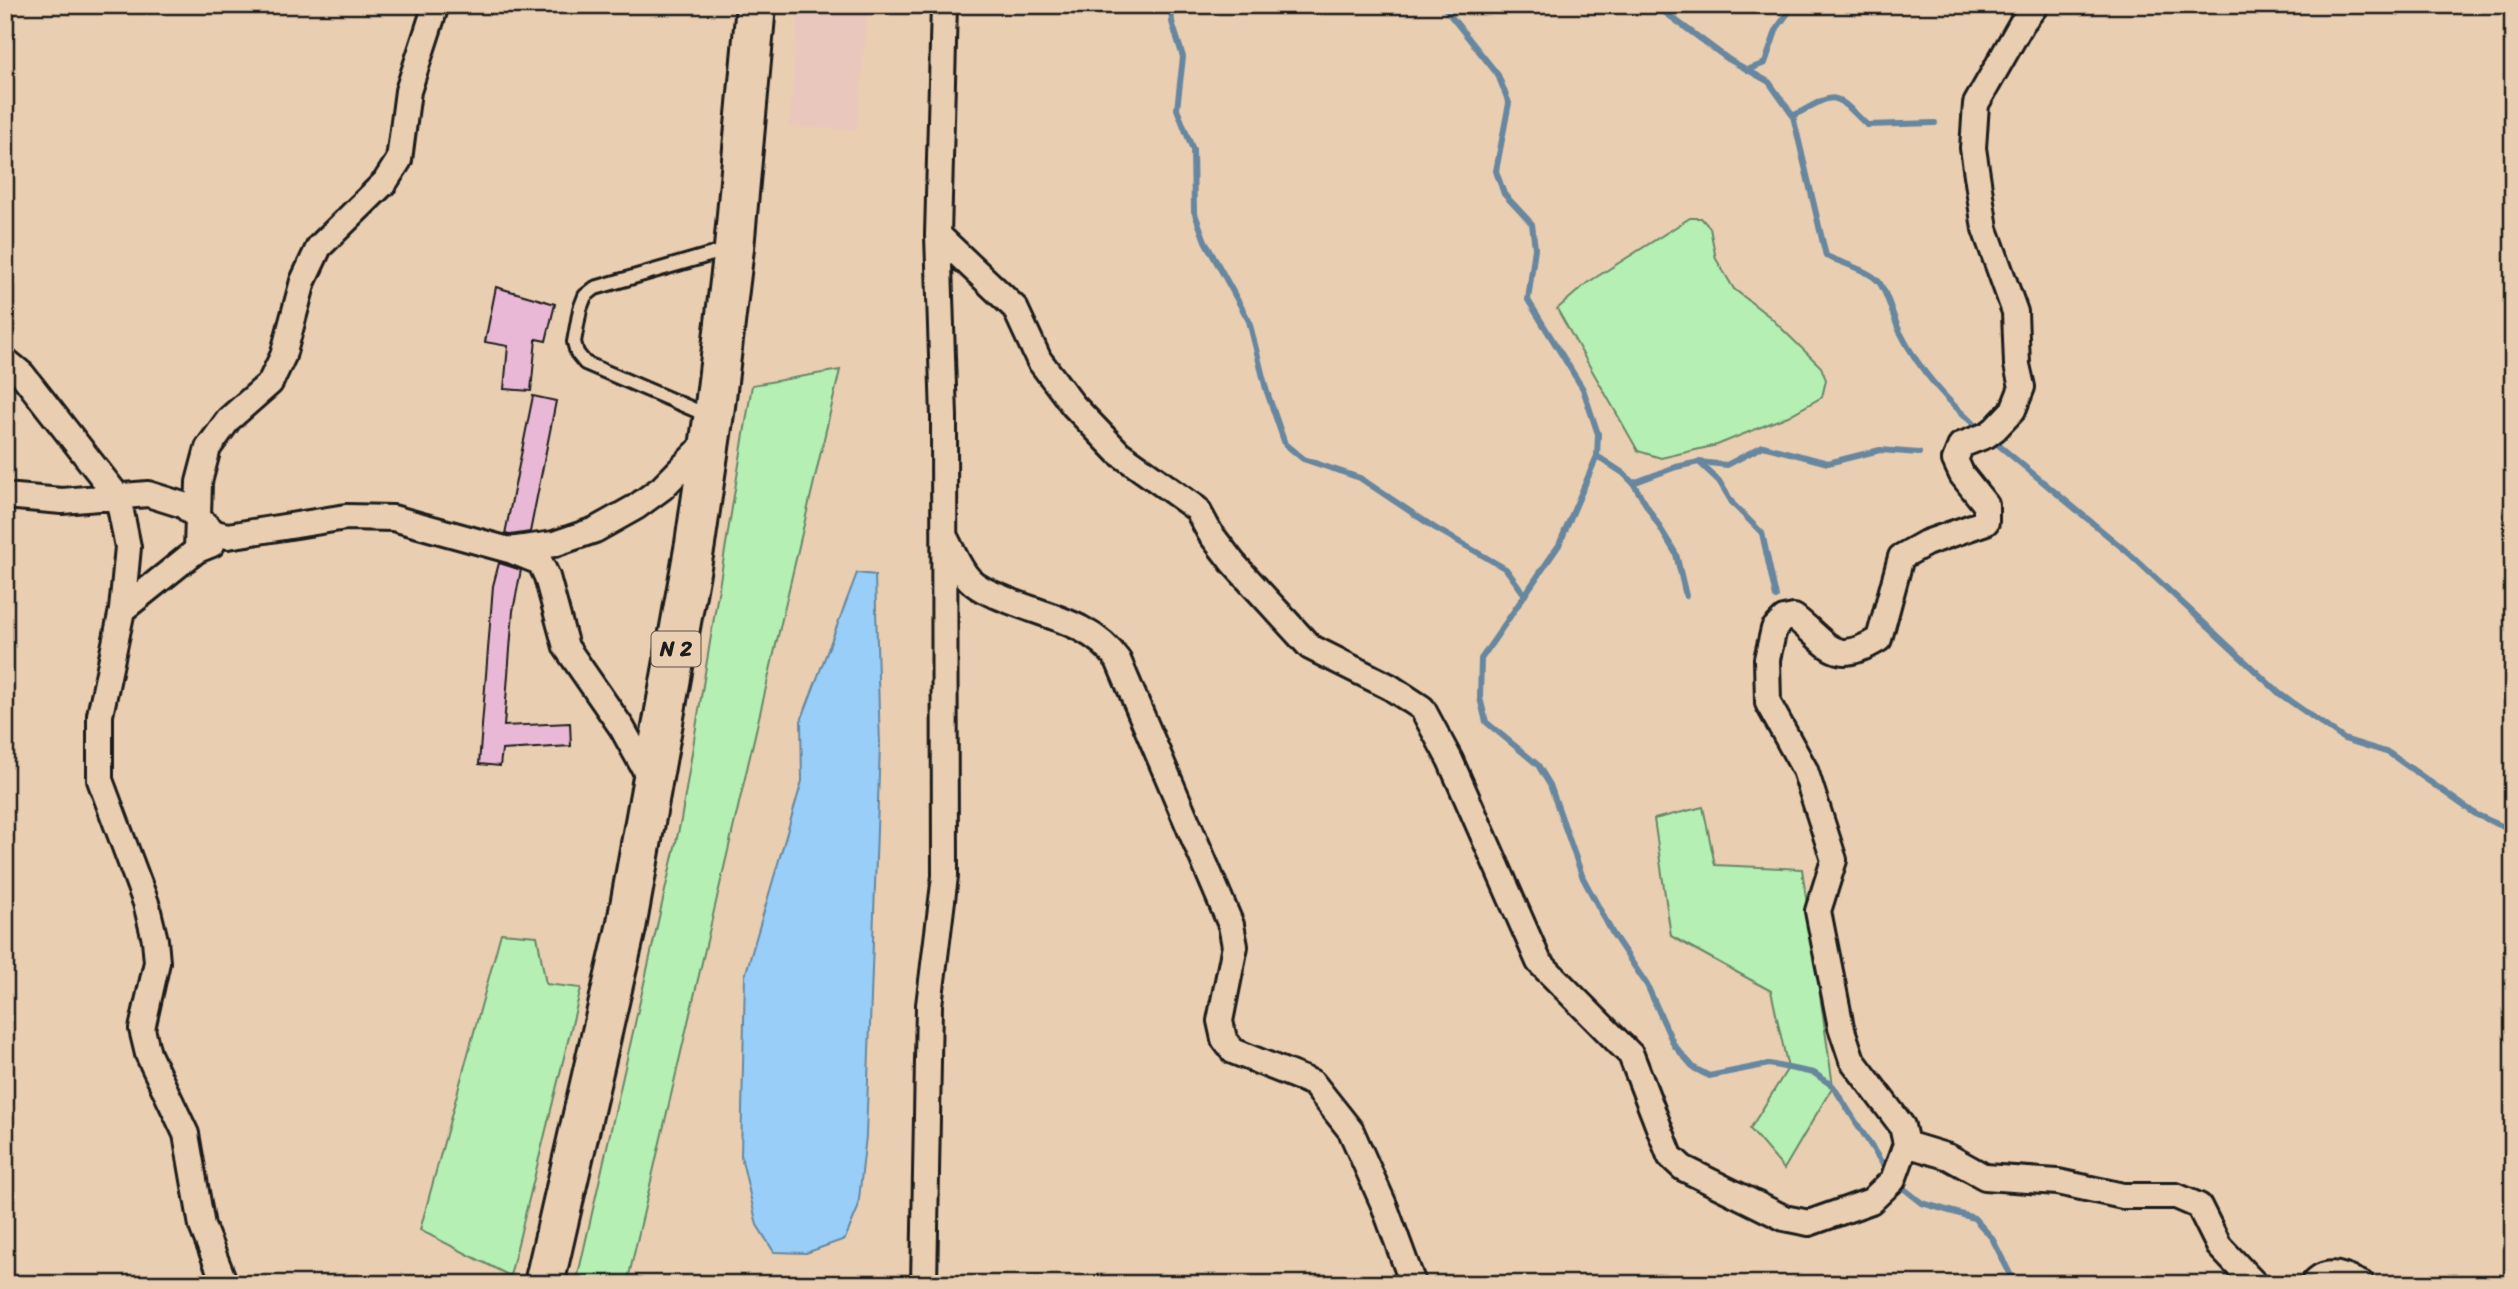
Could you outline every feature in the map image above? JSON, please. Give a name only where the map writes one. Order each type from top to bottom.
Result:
[{"type":"main road","name":"N 2","points":[[544,1284],[626,928],[695,544],[734,248],[756,5]]},
{"type":"street","points":[[197,550],[199,482],[208,448],[229,419],[270,383],[283,356],[303,281],[319,247],[384,182],[399,160],[408,91],[436,5]]},
{"type":"street","points":[[924,1284],[929,1005],[945,876],[944,417],[938,236],[944,5]]},
{"type":"street","points":[[938,236],[1014,308],[1039,360],[1073,405],[1119,453],[1197,509],[1210,533],[1233,563],[1310,646],[1390,687],[1422,708],[1450,760],[1539,962],[1631,1055],[1670,1156],[1683,1168],[1784,1219],[1808,1223],[1871,1201],[1893,1180],[1906,1143],[1902,1126],[1852,1060],[1841,1027],[1818,911],[1834,860],[1805,770],[1768,703],[1768,659],[1774,629],[1784,620],[1794,617],[1829,649],[1846,654],[1880,639],[1901,557],[1926,543],[1986,523],[1986,505],[1962,475],[1955,460],[1961,445],[1987,435],[2013,411],[2022,387],[2017,365],[2015,312],[1984,229],[1973,148],[1976,104],[2022,23],[2036,5]]},
{"type":"street","points":[[5,360],[22,374],[118,497],[128,547],[122,610],[100,715],[100,780],[146,903],[155,940],[157,962],[142,1029],[148,1054],[186,1134],[202,1226],[225,1284]]},
{"type":"street","points":[[509,550],[554,544],[595,530],[636,508],[662,488],[712,428]]},
{"type":"street","points":[[5,496],[62,501],[148,494],[183,505],[215,533],[228,536]]},
{"type":"street","points":[[122,610],[197,550],[228,536],[346,517],[393,518],[509,550],[540,562],[547,577],[566,647],[622,728],[652,782]]},
{"type":"street","points":[[944,535],[969,580],[982,589],[1034,612],[1089,631],[1108,645],[1118,660],[1231,925],[1235,946],[1220,1021],[1224,1038],[1233,1051],[1313,1083],[1351,1130],[1384,1205],[1413,1284]]},
{"type":"street","points":[[1906,1143],[1949,1157],[1984,1177],[2058,1182],[2123,1196],[2176,1196],[2199,1206],[2219,1246],[2255,1284]]},
{"type":"street","points":[[2313,1284],[2318,1278],[2334,1273],[2362,1284]]},
{"type":"lane","points":[[712,428],[585,363],[577,353],[574,342],[585,296],[595,288],[734,248]]},
{"type":"shaded area","points":[[798,5],[868,5],[857,130],[789,127]]},
{"type":"green space","points":[[1690,218],[1701,218],[1710,228],[1716,259],[1734,289],[1770,317],[1821,367],[1826,380],[1822,397],[1788,416],[1717,445],[1661,458],[1638,451],[1557,309],[1587,283]]},
{"type":"green space","points":[[840,370],[627,1284],[576,1284],[681,820],[752,385]]},
{"type":"green space","points":[[1703,807],[1715,865],[1802,869],[1833,1086],[1784,1169],[1750,1129],[1788,1068],[1771,991],[1671,936],[1654,819]]},
{"type":"green space","points":[[501,933],[537,936],[546,984],[581,988],[510,1276],[420,1230]]},
{"type":"water","points":[[857,573],[875,575],[880,746],[866,1136],[858,1208],[845,1239],[806,1253],[774,1252],[757,1225],[741,1156],[745,976],[802,781],[801,721]]},
{"type":"building","points":[[496,287],[555,304],[546,341],[536,339],[531,391],[504,389],[508,346],[485,342]]},
{"type":"building","points":[[533,396],[556,401],[530,532],[510,535],[505,534]]},
{"type":"building","points":[[499,563],[521,570],[513,611],[504,726],[570,723],[571,746],[502,750],[500,766],[479,764],[493,586]]},
{"type":"waterway","points":[[1171,5],[1172,22],[1183,57],[1177,109],[1193,150],[1194,211],[1205,241],[1249,321],[1266,389],[1285,444],[1303,459],[1360,478],[1435,528],[1506,569],[1525,595]]},
{"type":"waterway","points":[[1442,5],[1498,75],[1509,103],[1496,171],[1504,194],[1532,224],[1535,248],[1528,300],[1583,389],[1598,434],[1597,456],[1559,545],[1481,659],[1480,698],[1486,722],[1538,765],[1550,785],[1583,878],[1613,934],[1647,985],[1674,1045],[1694,1068],[1709,1076],[1769,1064],[1814,1073],[1833,1086],[1889,1174]]},
{"type":"waterway","points":[[1655,5],[1728,59],[1769,82],[1793,116],[1826,256],[1862,271],[1879,282],[1900,332],[1916,360],[1946,397],[1982,431]]},
{"type":"waterway","points":[[1747,70],[1765,63],[1777,28],[1794,5]]},
{"type":"waterway","points":[[1793,116],[1818,102],[1833,98],[1847,105],[1867,125],[1935,123]]},
{"type":"waterway","points":[[1990,438],[2131,555],[2280,694],[2344,739],[2389,753],[2477,815],[2513,831]]},
{"type":"waterway","points":[[1597,456],[1633,483],[1676,467],[1699,462],[1727,465],[1763,446],[1828,463],[1880,450],[1919,453]]},
{"type":"waterway","points":[[1700,463],[1719,481],[1733,504],[1762,533],[1776,597]]},
{"type":"waterway","points":[[1633,483],[1676,554],[1686,596]]},
{"type":"waterway","points":[[1898,1184],[1922,1203],[1974,1218],[1992,1238],[2015,1284]]}]
